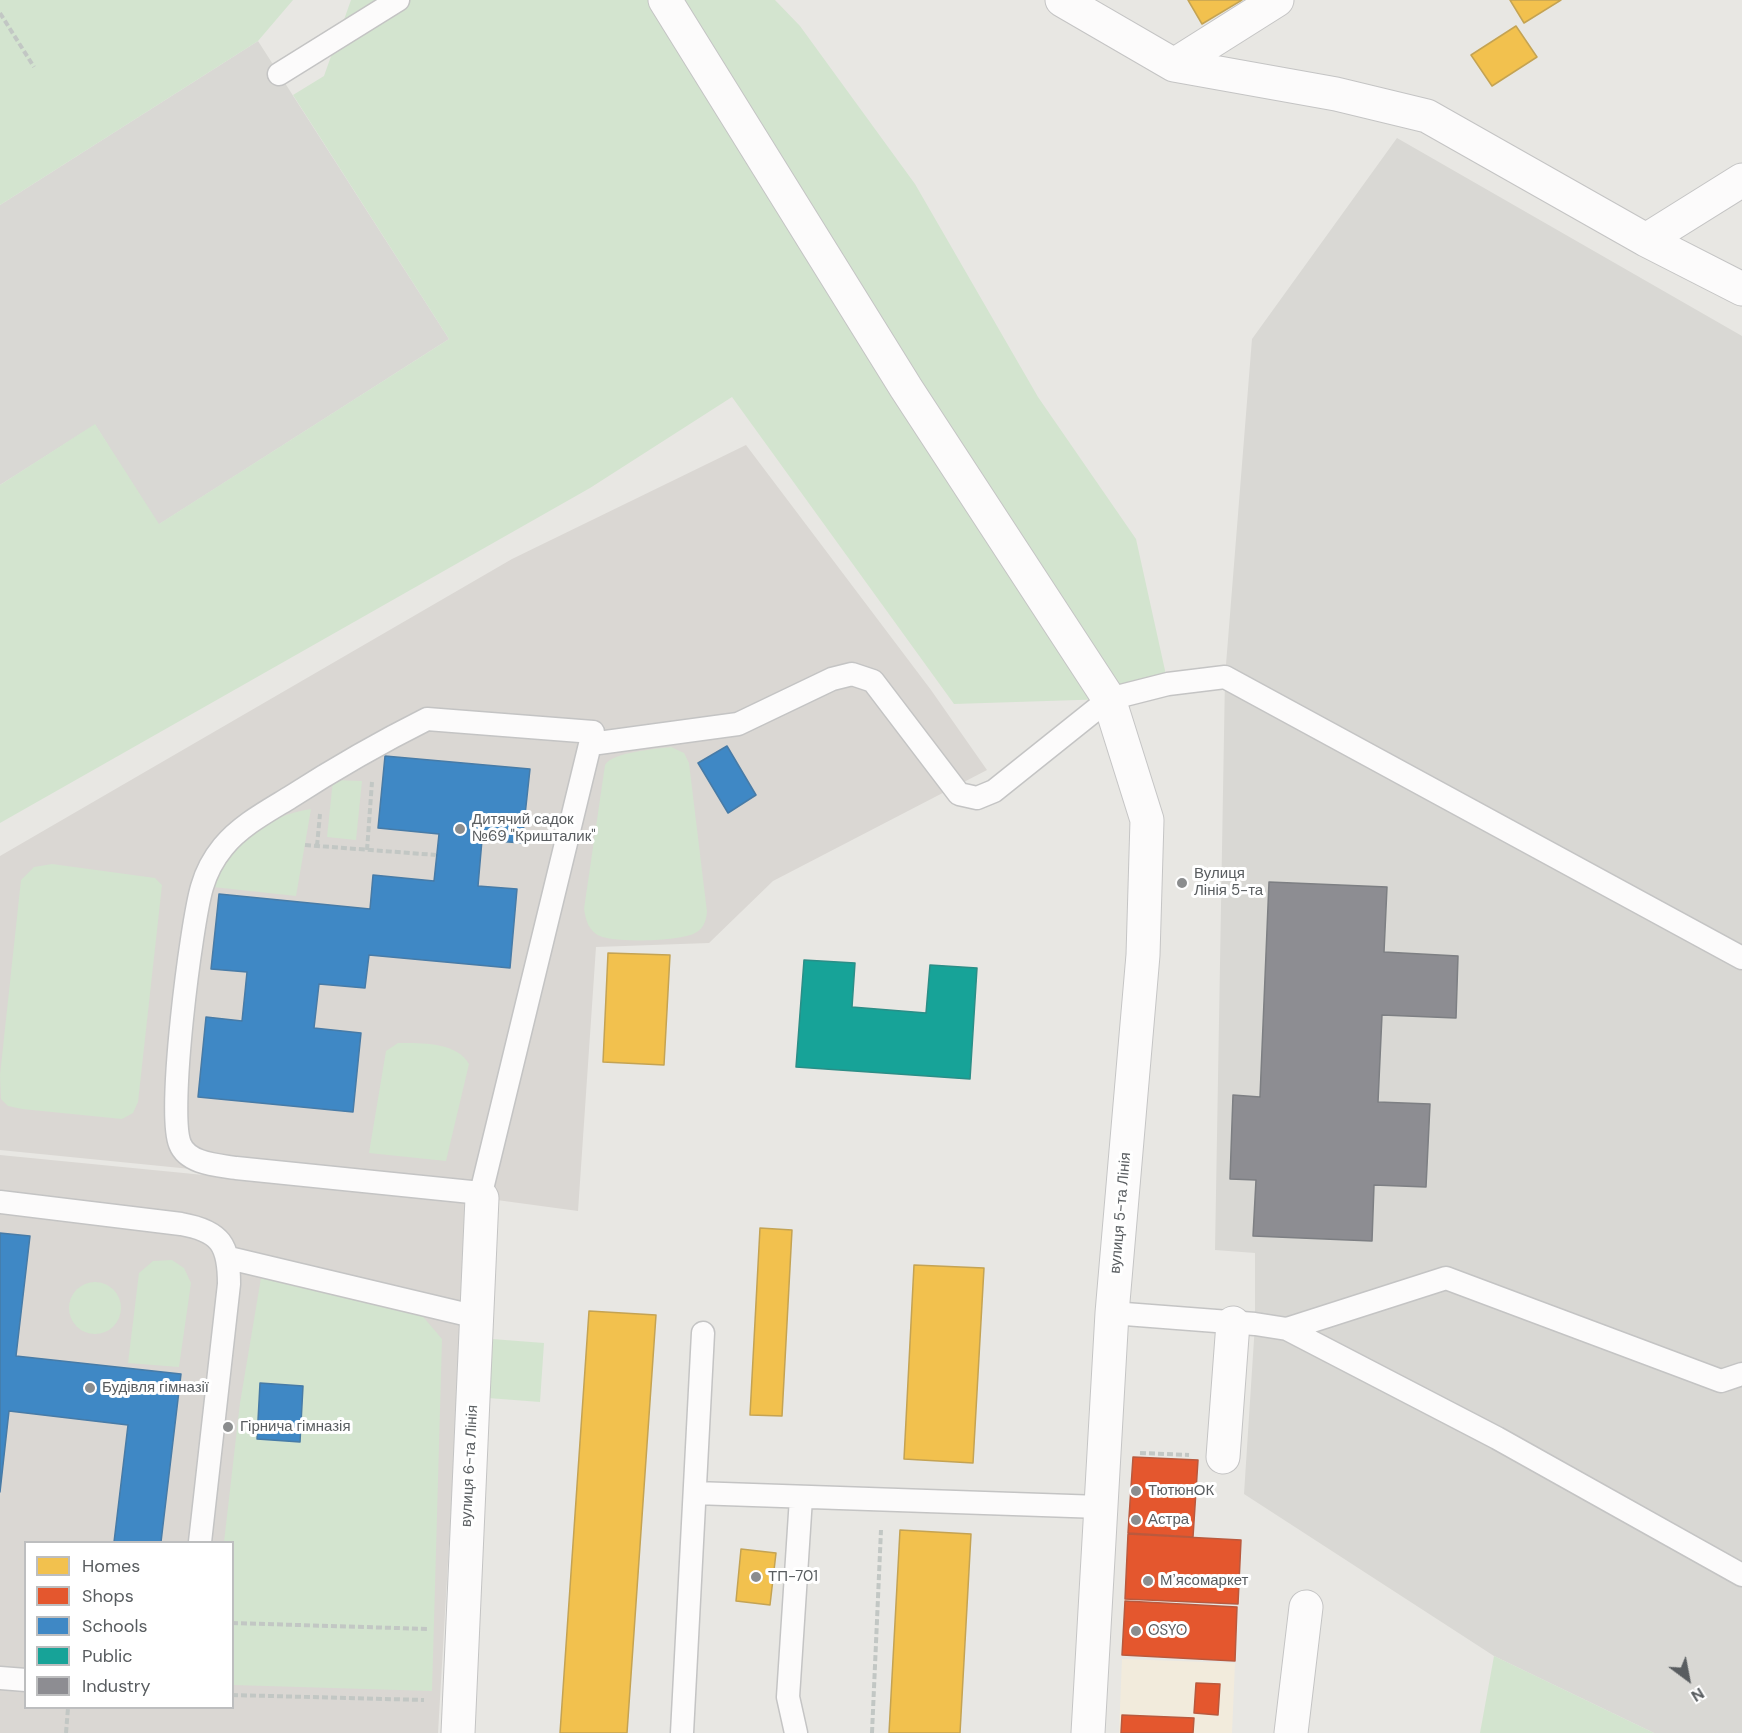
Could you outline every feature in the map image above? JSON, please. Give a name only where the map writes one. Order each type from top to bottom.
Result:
[{"type":"street","name":"вулиця 5-та Лінія","points":[[665,0],[906,387],[1108,699],[1147,820],[1143,955],[1112,1313],[1088,1733]]},
{"type":"street","points":[[1062,0],[1174,65],[1336,94],[1427,116],[1646,240],[1742,289]]},
{"type":"street","points":[[1174,65],[1277,0]]},
{"type":"street","points":[[1646,240],[1742,180]]},
{"type":"street","name":"вулиця 6-та Лінія","points":[[458,1733],[481,1196]]},
{"type":"street","points":[[1223,1457],[1233,1323]]},
{"type":"street","points":[[1291,1733],[1305,1607]]},
{"type":"lane","points":[[279,74],[398,0]]},
{"type":"lane","points":[[591,744],[738,724],[832,679],[852,674],[873,681],[958,794],[977,798],[994,791],[1108,699],[1168,684],[1225,677],[1742,958]]},
{"type":"lane","points":[[427,719],[593,732],[481,1196],[236,1168],[197,1159],[188,1155],[180,1145],[175,1117],[186,991],[200,896],[212,865],[223,846],[236,834],[375,745],[427,719]]},
{"type":"lane","points":[[0,1202],[202,1228],[218,1239],[229,1258],[229,1284],[200,1541]]},
{"type":"lane","points":[[229,1258],[477,1317]]},
{"type":"lane","points":[[1287,1329],[1446,1278],[1721,1381],[1742,1374]]},
{"type":"lane","points":[[1112,1313],[1287,1329],[1497,1438],[1742,1575]]},
{"type":"lane","points":[[682,1733],[703,1333]]},
{"type":"lane","points":[[694,1493],[1100,1506]]},
{"type":"lane","points":[[796,1733],[788,1697],[801,1498]]},
{"type":"lane","points":[[0,1678],[24,1680]]},
{"type":"path","points":[[0,13],[34,67]]},
{"type":"path","points":[[367,850],[375,745]]},
{"type":"path","points":[[305,845],[436,855]]},
{"type":"path","points":[[1129,1452],[1223,1457]]},
{"type":"path","points":[[872,1733],[882,1499]]},
{"type":"path","points":[[234,1623],[429,1629]]},
{"type":"path","points":[[234,1695],[433,1701]]},
{"type":"path","points":[[66,1733],[68,1709]]},
{"type":"shaded area","points":[[258,41],[449,339],[158,525],[95,425],[0,485],[0,205]]},
{"type":"shaded area","points":[[1397,138],[1742,336],[1742,1733],[1654,1733],[1494,1656],[1244,1494],[1255,1324],[1255,1253],[1215,1250],[1225,677],[1252,339]]},
{"type":"shaded area","name":"Дитячий садок №69 \"Кришталик\"","points":[[746,445],[931,690],[987,770],[773,881],[709,943],[596,947],[578,1211],[482,1198],[0,1150],[0,856],[512,559]]},
{"type":"shaded area","name":"Гірнича гімназія","points":[[0,1155],[469,1201],[438,1733],[0,1733]]},
{"type":"shaded area","points":[[1122,1659],[1235,1663],[1232,1733],[1119,1733]]},
{"type":"green space","points":[[0,0],[293,0],[258,41],[0,205]]},
{"type":"green space","points":[[351,0],[775,0],[800,26],[915,184],[1038,397],[1136,539],[1168,684],[1109,699],[954,704],[732,397],[590,488],[0,823],[0,485],[95,424],[159,524],[449,339],[293,95],[324,76]]},
{"type":"green space","points":[[671,747],[684,753],[689,763],[707,912],[705,922],[696,932],[673,938],[628,940],[603,937],[591,929],[584,909],[605,765],[625,754]]},
{"type":"green space","points":[[333,780],[362,781],[356,840],[327,837]]},
{"type":"green space","points":[[311,809],[296,896],[213,887],[229,857],[251,834],[279,818]]},
{"type":"green space","points":[[52,864],[155,878],[162,885],[138,1102],[133,1113],[122,1119],[22,1109],[8,1106],[1,1099],[0,1075],[21,880],[34,867]]},
{"type":"green space","points":[[398,1043],[438,1045],[456,1051],[469,1064],[446,1161],[369,1153],[386,1051]]},
{"type":"green space","points":[[172,1260],[184,1268],[191,1283],[179,1367],[128,1363],[139,1273],[153,1261]]},
{"type":"green space","points":[[261,1278],[362,1297],[420,1313],[442,1339],[432,1691],[234,1685],[234,1541],[224,1541],[240,1403]]},
{"type":"green space","points":[[90,1282],[100,1282],[110,1286],[117,1293],[121,1308],[117,1323],[110,1330],[100,1334],[90,1334],[80,1330],[73,1323],[69,1313],[69,1303],[73,1293],[80,1286]]},
{"type":"green space","points":[[492,1339],[544,1343],[540,1402],[488,1398]]},
{"type":"green space","points":[[1494,1656],[1654,1733],[1480,1733]]},
{"type":"building: Homes","points":[[1188,0],[1242,0],[1202,24]]},
{"type":"building: Homes","points":[[1510,0],[1561,0],[1524,23]]},
{"type":"building: Homes","points":[[1516,26],[1537,57],[1492,86],[1471,55]]},
{"type":"building: Homes","points":[[608,953],[670,955],[664,1065],[603,1062]]},
{"type":"building: Homes","points":[[760,1228],[792,1230],[782,1416],[750,1415]]},
{"type":"building: Homes","points":[[914,1265],[984,1268],[973,1463],[904,1459]]},
{"type":"building: Homes","points":[[589,1311],[656,1315],[627,1733],[560,1733]]},
{"type":"building: Homes","points":[[900,1530],[971,1534],[960,1733],[889,1733]]},
{"type":"building: Homes","name":"ТП-701","points":[[741,1549],[776,1553],[770,1605],[736,1601]]},
{"type":"building: Shops","points":[[1133,1457],[1198,1460],[1193,1537],[1128,1533]]},
{"type":"building: Shops","points":[[1128,1534],[1241,1540],[1238,1604],[1125,1599]]},
{"type":"building: Shops","points":[[1125,1601],[1237,1607],[1235,1661],[1122,1655]]},
{"type":"building: Shops","points":[[1196,1683],[1220,1684],[1218,1715],[1194,1713]]},
{"type":"building: Shops","points":[[1122,1715],[1194,1718],[1193,1733],[1121,1733]]},
{"type":"building: Schools","points":[[727,746],[756,795],[728,813],[698,763]]},
{"type":"building: Schools","points":[[385,756],[530,769],[522,843],[482,840],[478,886],[517,889],[510,968],[369,955],[365,988],[319,984],[314,1028],[361,1033],[353,1112],[198,1097],[206,1017],[242,1021],[245,992],[247,972],[211,969],[219,894],[370,909],[373,875],[434,881],[439,834],[378,828]]},
{"type":"building: Schools","name":"Будівля гімназії","points":[[0,1233],[30,1236],[16,1356],[181,1374],[161,1541],[114,1541],[128,1425],[9,1411],[0,1492]]},
{"type":"building: Schools","points":[[260,1383],[303,1386],[300,1442],[257,1439]]},
{"type":"building: Public","points":[[804,960],[855,963],[852,1007],[926,1013],[930,965],[977,968],[970,1079],[796,1067]]},
{"type":"building: Industry","points":[[1269,882],[1387,887],[1384,952],[1458,956],[1456,1018],[1382,1015],[1378,1102],[1430,1104],[1426,1187],[1374,1185],[1372,1241],[1253,1236],[1256,1180],[1230,1179],[1233,1095],[1260,1097]]},
{"type":"place","name":"Дитячий садок №69 \"Кришталик\"","points":[[460,829]]},
{"type":"place","name":"Вулиця Лінія 5-та","points":[[1182,883]]},
{"type":"place","name":"Будівля гімназії","points":[[90,1388]]},
{"type":"place","name":"Гірнича гімназія","points":[[228,1427]]},
{"type":"place","name":"ТютюнОК","points":[[1136,1491]]},
{"type":"place","name":"Астра","points":[[1136,1520]]},
{"type":"place","name":"ТП-701","points":[[756,1577]]},
{"type":"place","name":"Мʼясомаркет","points":[[1148,1581]]},
{"type":"place","name":"OSYO","points":[[1136,1631]]}]
